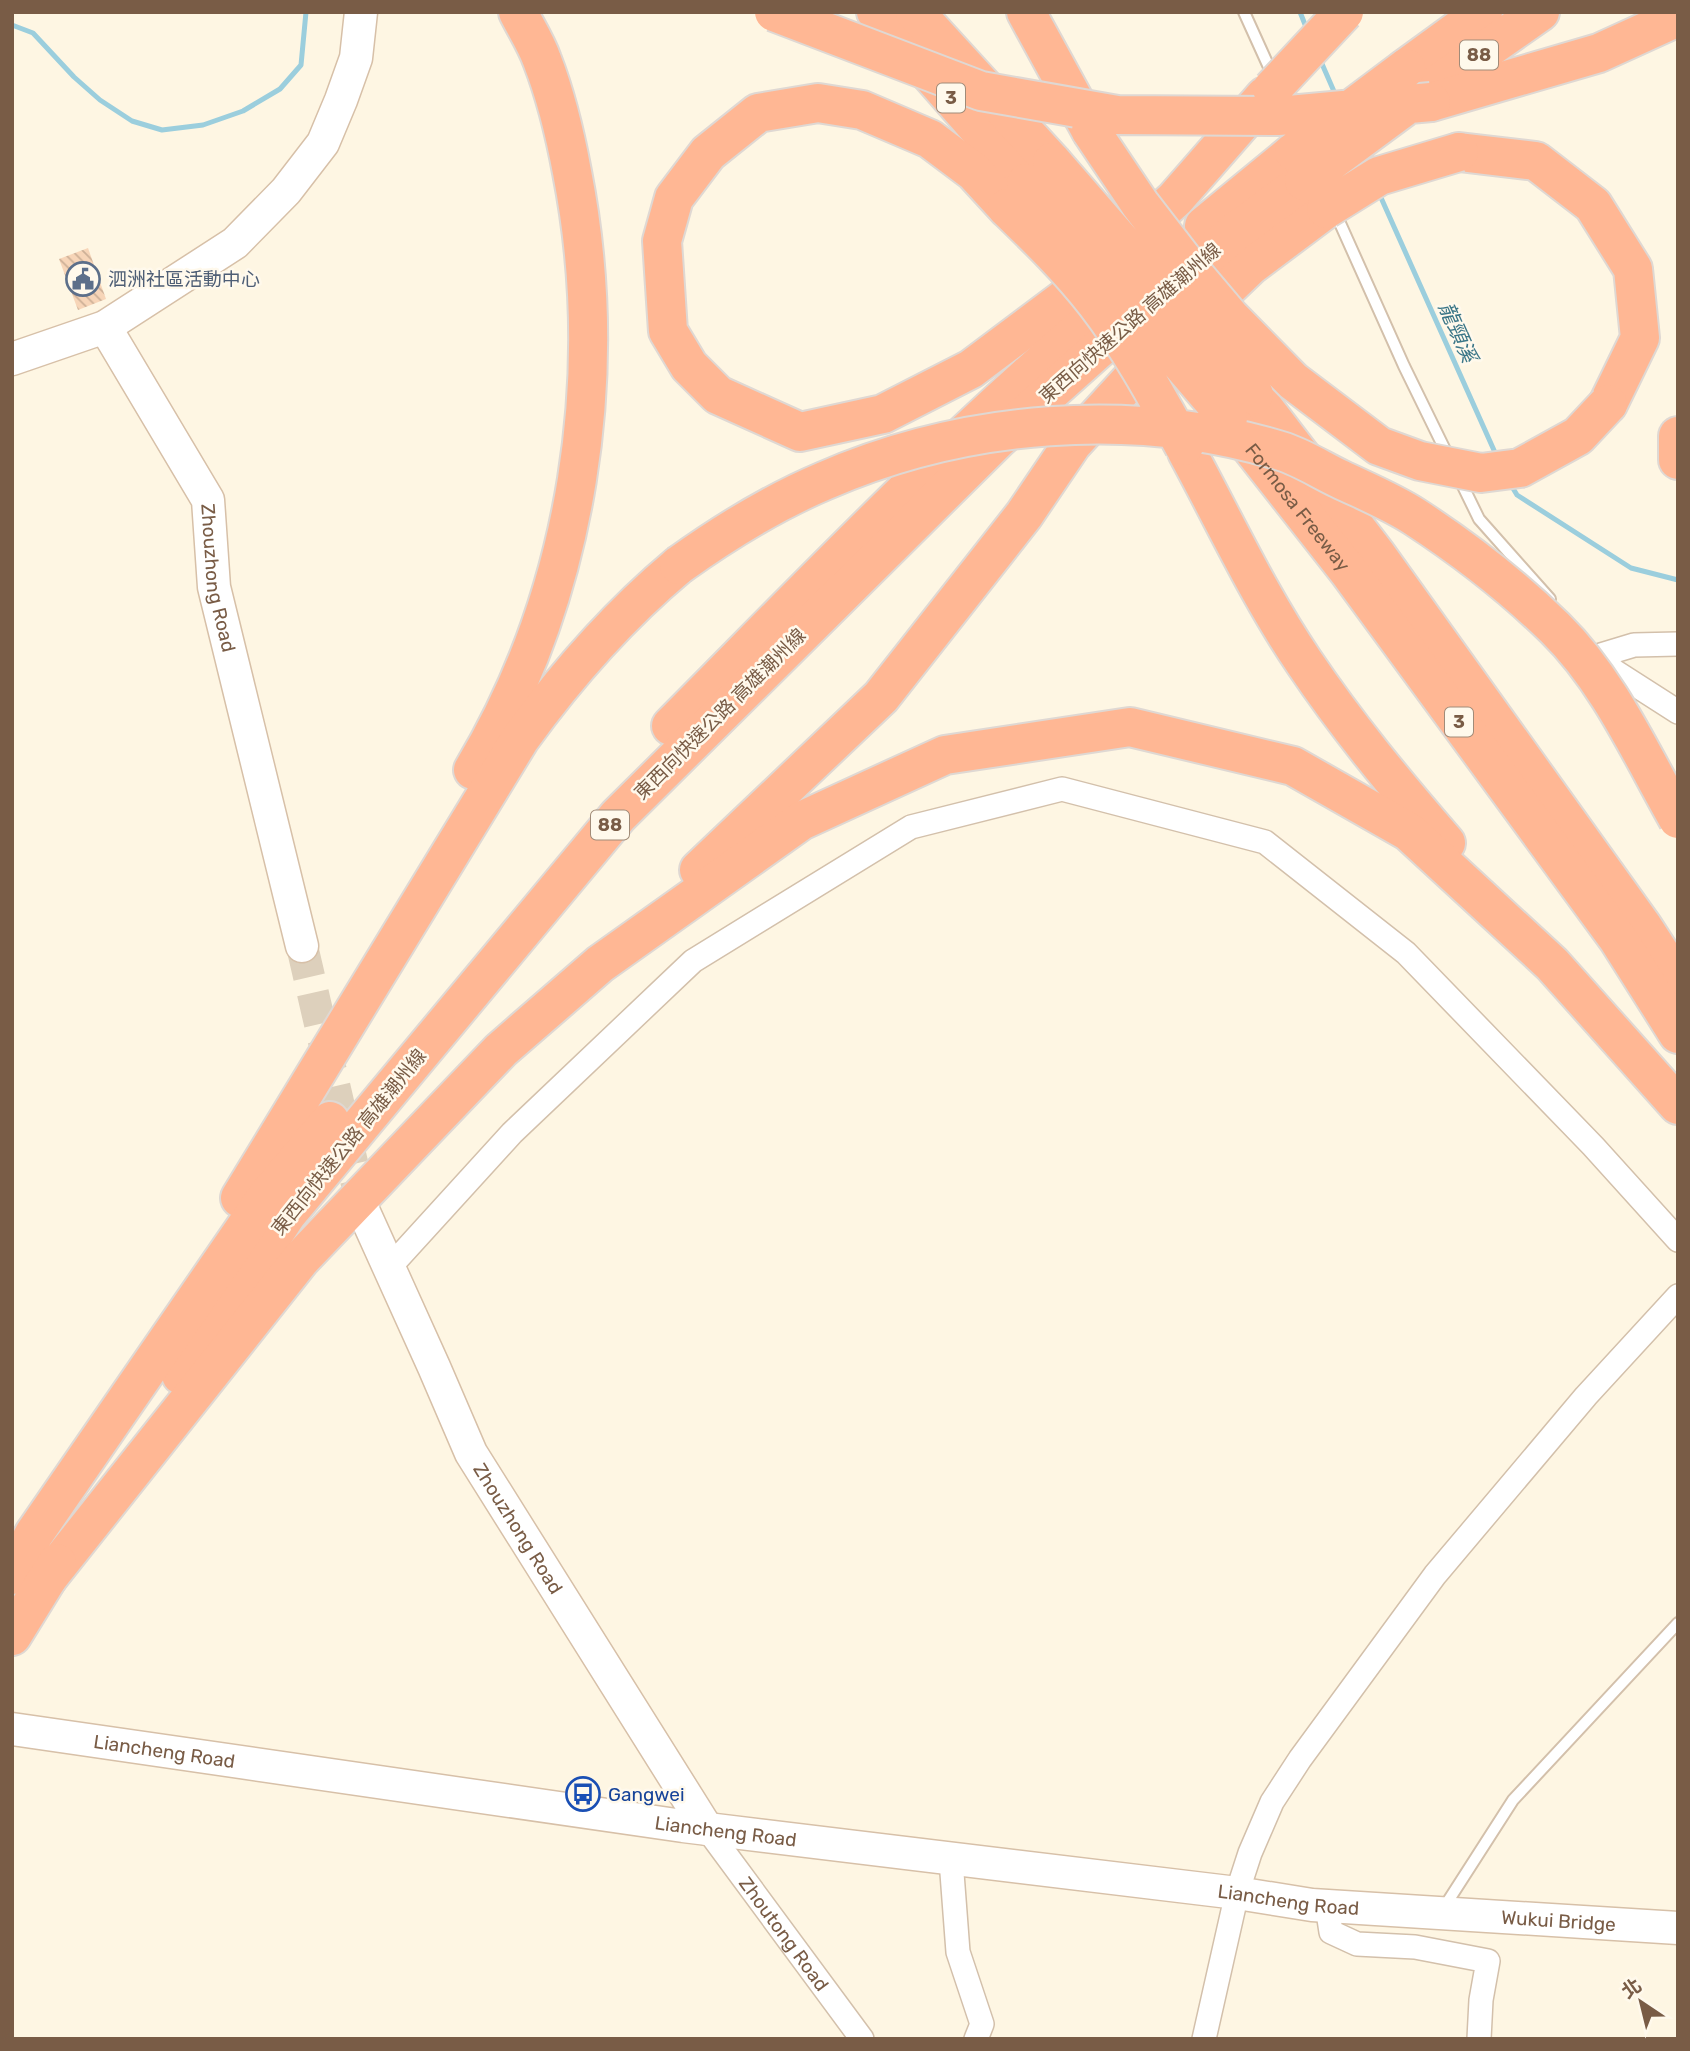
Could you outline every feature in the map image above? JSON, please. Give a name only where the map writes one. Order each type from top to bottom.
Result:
[{"type":"highway","points":[[355,1011],[453,805],[477,764],[520,677],[552,587],[575,494],[587,399],[588,302],[584,252],[578,202],[556,105],[542,58],[519,12]]},
{"type":"highway","points":[[774,12],[981,91],[1117,115],[1278,117],[1431,102],[1599,53],[1678,17]]},
{"type":"highway","name":"Formosa Freeway","points":[[876,12],[1028,184],[1241,406],[1376,554],[1643,927],[1678,981]]},
{"type":"highway","name":"Formosa Freeway","points":[[915,12],[1028,184]]},
{"type":"highway","points":[[28,1579],[302,1259],[501,1050],[600,964],[881,697],[1024,515],[1072,444],[1128,383],[1250,267],[1306,160],[1379,176],[1459,152],[1536,161],[1593,205],[1633,269],[1640,338],[1608,404],[1578,436],[1520,468],[1481,473],[1420,461],[1379,446],[1293,381],[1230,317],[1196,278],[1140,204],[1091,131],[1026,12]]},
{"type":"highway","points":[[1344,12],[1175,199],[1063,300],[971,369],[883,414],[800,432],[718,394],[689,366],[667,331],[662,240],[674,198],[708,153],[758,113],[818,103],[862,110],[930,139],[974,172],[1028,184],[1059,260],[1096,303],[1139,365],[1260,589],[1303,660],[1350,728],[1441,838],[1678,1105]]},
{"type":"highway","name":"東西向快速公路 高雄潮州線","points":[[1412,83],[1483,12]]},
{"type":"highway","name":"東西向快速公路 高雄潮州線","points":[[28,1579],[287,1214],[618,816],[998,439],[1235,232],[1306,160],[1412,83],[1540,12]]},
{"type":"highway","name":"東西向快速公路 高雄潮州線","points":[[12,1636],[28,1579],[34,1534],[267,1196],[598,800],[871,524],[1042,363],[1262,176],[1306,160]]},
{"type":"highway","name":"Formosa Freeway","points":[[1241,406],[1349,572],[1618,939],[1678,1034]]},
{"type":"highway","points":[[34,1534],[498,774],[545,705],[604,634],[679,565],[749,518],[825,481],[904,452],[987,434],[1072,426],[1158,428],[1242,441],[1284,451],[1413,515],[1500,579],[1557,629],[1600,682],[1678,819]]},
{"type":"highway","points":[[600,964],[802,821],[945,755],[1130,727],[1293,766],[1409,832],[1552,964]]},
{"type":"street","points":[[12,359],[105,327],[236,243],[286,191],[323,143],[356,58],[361,12]]},
{"type":"street","name":"Zhouzhong Road","points":[[105,327],[208,500],[214,587],[302,946]]},
{"type":"street","points":[[1678,644],[1634,645],[1597,651],[1614,671],[1678,712]]},
{"type":"street","points":[[389,1268],[512,1133],[693,961],[911,827],[1062,789],[1265,842],[1406,953],[1593,1146],[1678,1240]]},
{"type":"street","name":"Zhouzhong Road","points":[[363,1210],[471,1453],[707,1829]]},
{"type":"street","points":[[1205,2039],[1237,1893],[1250,1853],[1272,1802],[1300,1759],[1435,1575],[1577,1406],[1678,1296]]},
{"type":"street","name":"Liancheng Road","points":[[12,1729],[707,1829],[1327,1906],[1440,1914]]},
{"type":"street","name":"Zhoutong Road","points":[[707,1829],[862,2039]]},
{"type":"street","points":[[951,1860],[958,1952],[982,2024],[976,2039]]},
{"type":"street","points":[[1327,1906],[1331,1932],[1357,1944],[1415,1947],[1488,1961],[1481,2000],[1479,2039]]},
{"type":"street","name":"Wukui Bridge","points":[[1440,1914],[1678,1928]]},
{"type":"lane","points":[[1244,12],[1306,160],[1479,519],[1557,607]]},
{"type":"lane","points":[[1440,1914],[1513,1800],[1678,1623]]},
{"type":"building","name":"泗洲社區活動中心","points":[[88,248],[106,299],[78,310],[59,259]]},
{"type":"waterway","points":[[12,25],[33,33],[74,77],[100,100],[132,121],[162,130],[203,125],[243,111],[280,89],[301,65],[306,12]]},
{"type":"waterway","name":"龍頸溪","points":[[1300,12],[1308,32]]},
{"type":"waterway","name":"龍頸溪","points":[[1319,57],[1336,96]]},
{"type":"waterway","name":"龍頸溪","points":[[1378,191],[1497,457]]},
{"type":"waterway","name":"龍頸溪","points":[[1511,485],[1517,495],[1631,568],[1678,580]]},
{"type":"tunnel","points":[[302,946],[363,1210]]},
{"type":"place","name":"泗洲社區活動中心","points":[[83,279]]},
{"type":"place","name":"Gangwei","points":[[583,1794]]}]
